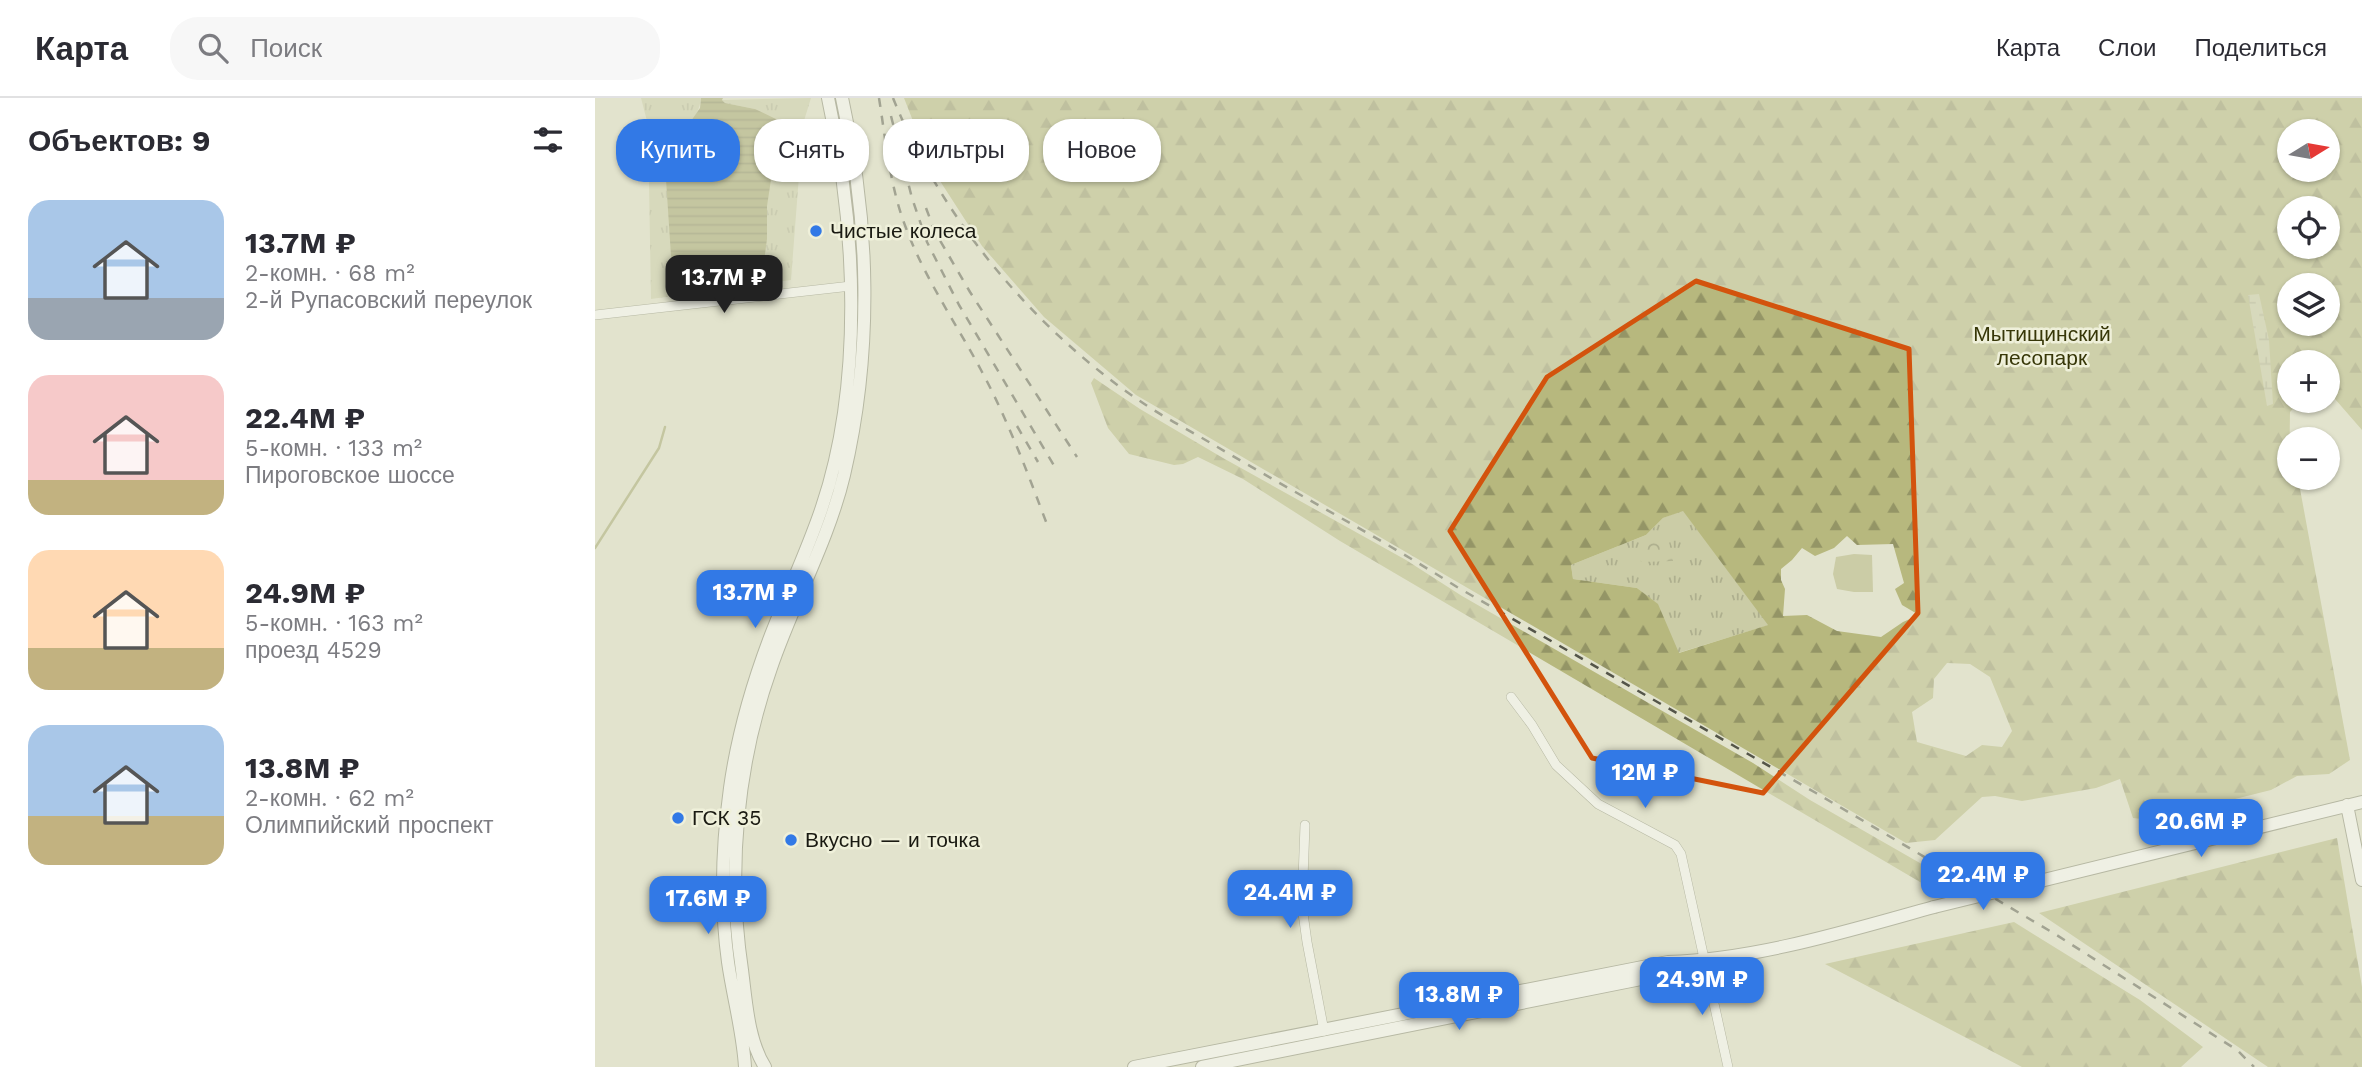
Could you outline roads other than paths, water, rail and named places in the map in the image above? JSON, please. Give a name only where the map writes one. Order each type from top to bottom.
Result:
[{"type":"main road","points":[[745,1067],[723,918],[723,868],[730,788],[752,689],[769,639],[810,541],[834,466],[851,354],[851,286],[842,187],[828,98]]},
{"type":"main road","points":[[765,1067],[755,1045],[736,928],[735,870],[740,807],[753,727],[763,691],[831,519],[844,476],[857,409],[865,326],[862,232],[854,160],[842,98]]},
{"type":"main road","points":[[1202,1067],[1675,972],[1706,961],[1817,939],[1934,907],[2362,802]]},
{"type":"main road","points":[[2347,805],[2362,880]]},
{"type":"main road","points":[[1134,1067],[1668,962],[1706,961]]},
{"type":"street","points":[[595,315],[851,286]]},
{"type":"street","points":[[1511,697],[1532,724],[1556,765],[1598,804],[1675,845],[1681,854],[1728,1067]]},
{"type":"street","points":[[1305,825],[1302,906],[1324,1031]]},
{"type":"waterway","points":[[595,548],[659,448],[665,427]]},
{"type":"railway","points":[[879,98],[892,180],[906,228],[931,283],[1000,408],[1048,527]]},
{"type":"railway","points":[[893,98],[936,185],[993,266],[1061,338],[1137,399],[2055,934],[2237,1050],[2254,1067]]},
{"type":"railway","points":[[891,116],[912,198],[927,242],[959,305],[1056,469]]},
{"type":"railway","points":[[926,208],[935,232],[970,292],[1077,457]]},
{"type":"railway","points":[[1017,426],[1038,462]]},
{"type":"place","name":"Чистые колеса","points":[[816,231]]},
{"type":"place","name":"ГСК 35","points":[[678,818]]},
{"type":"place","name":"Вкусно — и точка","points":[[791,840]]},
{"type":"park label","name":"Мытищинский лесопарк","points":[[2042,346]]}]
